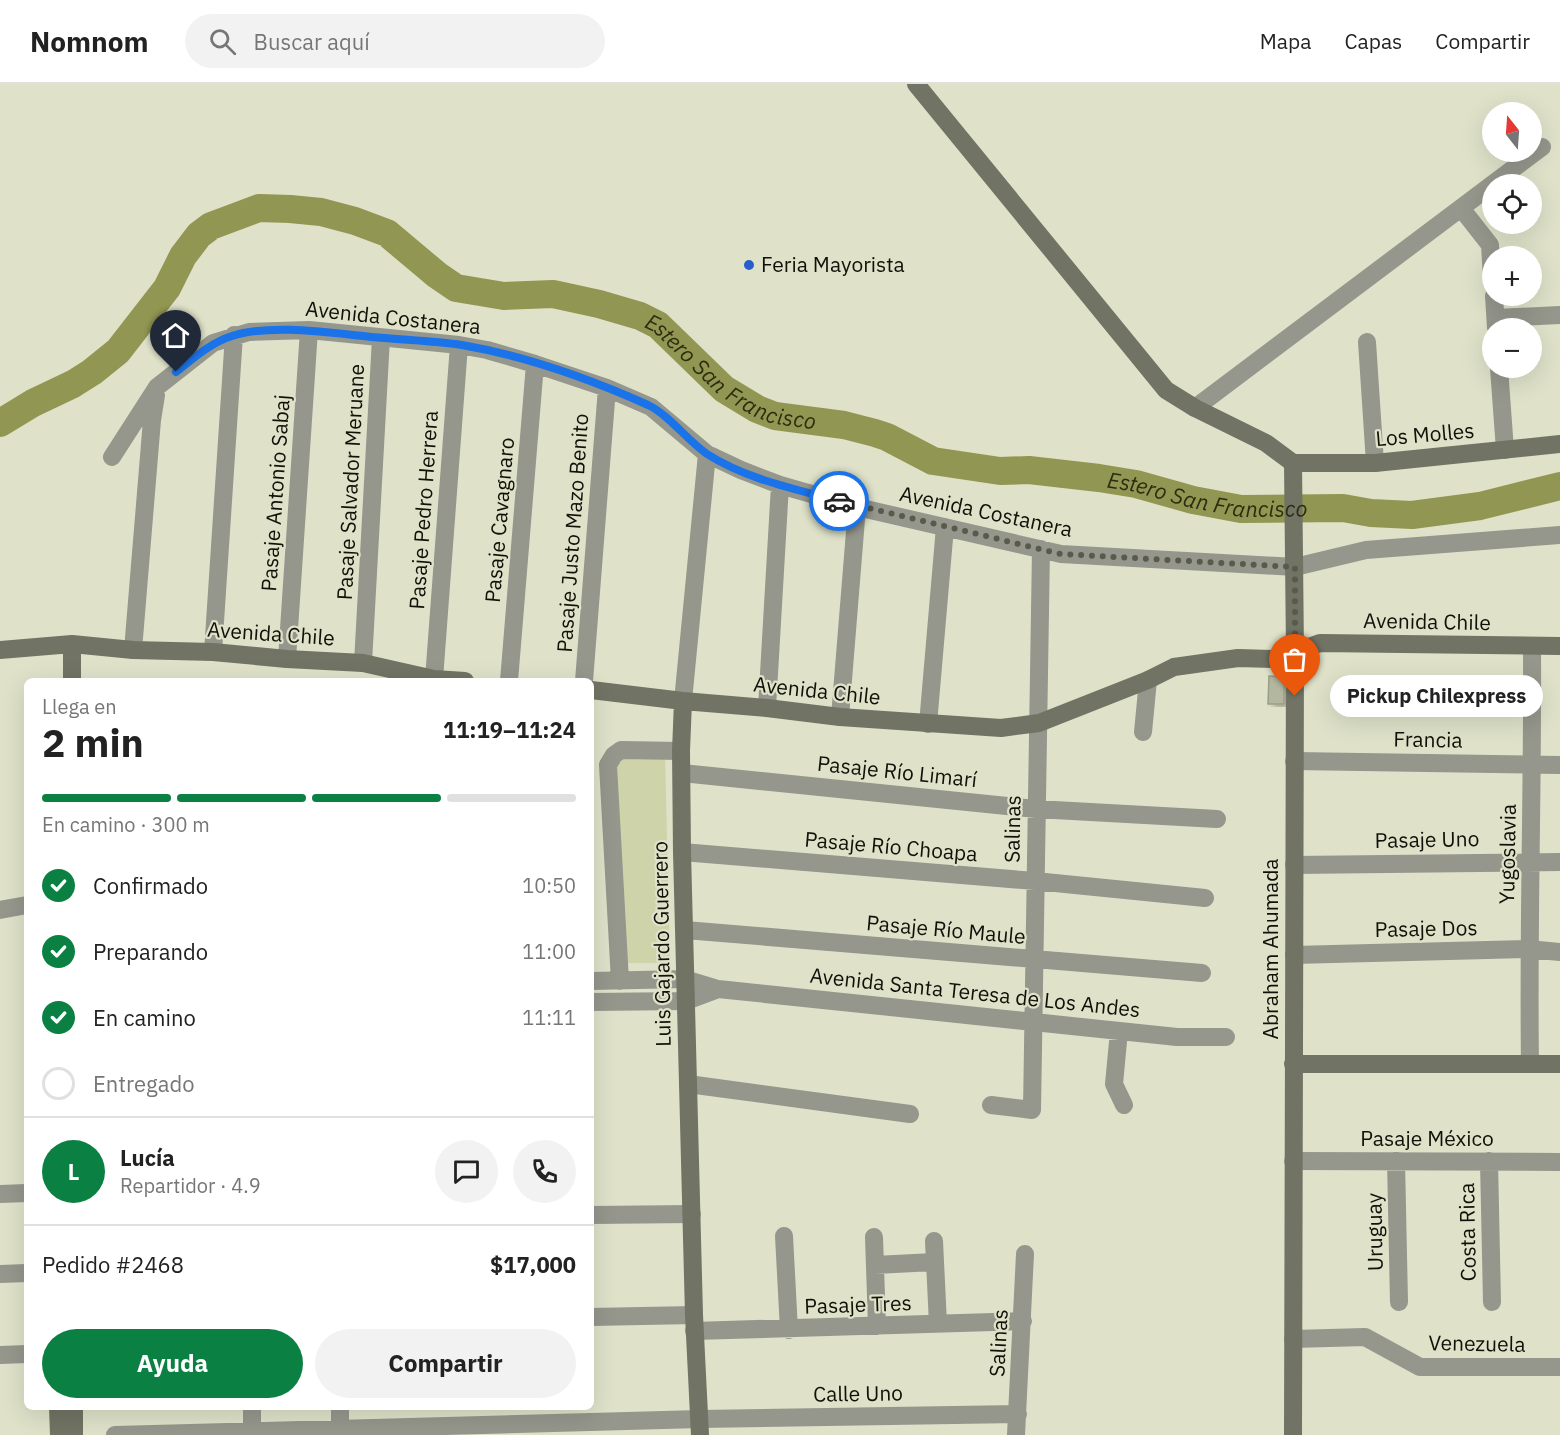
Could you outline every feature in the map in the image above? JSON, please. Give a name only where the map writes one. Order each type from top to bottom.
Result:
[{"type":"street","points":[[915,84],[1166,390],[1195,408],[1266,443],[1293,472]]},
{"type":"street","points":[[1195,408],[1522,162]]},
{"type":"street","points":[[1461,208],[1490,246]]},
{"type":"street","points":[[1536,318],[1560,315]]},
{"type":"street","name":"Avenida Costanera","points":[[112,457],[157,387],[213,343],[249,332],[309,330],[459,345],[487,350],[535,364],[607,388],[651,407],[707,454],[780,485],[857,507],[1061,554],[1295,567],[1366,550],[1560,535]]},
{"type":"street","name":"Pasaje Antonio Sabaj","points":[[288,659],[309,330]]},
{"type":"street","points":[[213,652],[234,335]]},
{"type":"street","name":"Pasaje Salvador Meruane","points":[[363,663],[381,338]]},
{"type":"street","points":[[1367,342],[1376,463]]},
{"type":"street","name":"Pasaje Pedro Herrera","points":[[434,678],[459,345]]},
{"type":"street","name":"Pasaje Cavagnaro","points":[[509,678],[535,364]]},
{"type":"street","points":[[1500,378],[1505,450]]},
{"type":"street","points":[[133,650],[152,420],[157,387]]},
{"type":"street","name":"Pasaje Justo Mazo Benito","points":[[584,678],[607,388]]},
{"type":"street","name":"Los Molles","points":[[1293,472],[1560,444]]},
{"type":"street","name":"Luis Gajardo Guerrero","points":[[700,1427],[694,1323],[681,751],[683,701],[707,454]]},
{"type":"street","name":"Abraham Ahumada","points":[[1293,472],[1295,537],[1293,1435]]},
{"type":"street","points":[[767,708],[780,485]]},
{"type":"street","points":[[840,717],[857,507]]},
{"type":"street","points":[[928,723],[945,527]]},
{"type":"street","name":"Salinas","points":[[991,1106],[1032,1110],[1041,549]]},
{"type":"street","name":"Avenida Chile","points":[[594,690],[840,717],[1001,728],[1039,723],[1174,668],[1238,658],[1276,659],[1320,643],[1560,646]]},
{"type":"street","points":[[72,644],[72,678]]},
{"type":"street","name":"Avenida Chile","points":[[0,650],[72,644],[133,650],[213,652],[363,663],[430,678]]},
{"type":"street","name":"Yugoslavia","points":[[1530,1064],[1528,950],[1533,764],[1532,646]]},
{"type":"street","points":[[1143,732],[1148,680]]},
{"type":"street","points":[[620,981],[608,765],[614,755],[621,750],[681,751]]},
{"type":"street","name":"Francia","points":[[1294,761],[1560,765]]},
{"type":"street","name":"Pasaje Río Limarí","points":[[682,773],[1036,808],[1216,819]]},
{"type":"street","name":"Pasaje Río Choapa","points":[[682,852],[1035,881],[1205,898]]},
{"type":"street","name":"Pasaje Uno","points":[[1294,865],[1560,862]]},
{"type":"street","points":[[0,910],[24,906]]},
{"type":"street","name":"Pasaje Río Maule","points":[[685,930],[1202,973]]},
{"type":"street","name":"Pasaje Dos","points":[[1294,955],[1528,950],[1560,952]]},
{"type":"street","name":"Avenida Santa Teresa de Los Andes","points":[[594,981],[686,979],[718,989],[1177,1037],[1226,1037]]},
{"type":"street","name":"Avenida Santa Teresa de Los Andes","points":[[594,1002],[686,1001],[718,989]]},
{"type":"street","points":[[1119,1031],[1114,1084],[1124,1105]]},
{"type":"street","points":[[1293,1064],[1560,1064]]},
{"type":"street","points":[[688,1084],[910,1114]]},
{"type":"street","name":"Pasaje México","points":[[1293,1161],[1560,1162]]},
{"type":"street","name":"Uruguay","points":[[1396,1161],[1399,1302]]},
{"type":"street","name":"Costa Rica","points":[[1489,1161],[1492,1302]]},
{"type":"street","points":[[0,1194],[24,1193]]},
{"type":"street","points":[[594,1215],[692,1214]]},
{"type":"street","points":[[784,1236],[789,1330]]},
{"type":"street","points":[[874,1237],[876,1326]]},
{"type":"street","points":[[933,1241],[938,1324]]},
{"type":"street","name":"Salinas","points":[[1016,1435],[1025,1254]]},
{"type":"street","points":[[875,1265],[934,1262]]},
{"type":"street","points":[[0,1275],[24,1273]]},
{"type":"street","name":"Pasaje Tres","points":[[594,1317],[789,1330],[1023,1321]]},
{"type":"street","name":"Venezuela","points":[[1293,1339],[1365,1337],[1420,1367],[1560,1367]]},
{"type":"street","points":[[0,1355],[24,1354]]},
{"type":"street","points":[[58,1410],[59,1435]]},
{"type":"street","points":[[74,1410],[74,1435]]},
{"type":"street","points":[[252,1410],[252,1430]]},
{"type":"street","points":[[340,1410],[340,1427]]},
{"type":"street","name":"Calle Uno","points":[[115,1435],[445,1422],[700,1427],[1018,1414]]},
{"type":"green space","points":[[665,753],[670,963],[625,963],[612,762],[624,754]]},
{"type":"building","points":[[1269,676],[1284,677],[1284,704],[1268,704]]},
{"type":"waterway","name":"Estero San Francisco","points":[[0,423],[33,403],[73,384],[118,351],[167,288],[183,256],[199,235],[211,226],[259,208],[290,209],[321,212],[387,233],[456,288],[504,296],[553,294],[640,316],[658,325],[724,389],[757,409],[775,416],[844,425],[875,433],[933,461],[1000,471],[1029,470],[1099,478],[1136,484],[1193,500],[1241,509],[1343,508],[1371,513],[1412,515],[1480,506],[1560,486]]},
{"type":"way so far","points":[[839,501],[1061,554],[1295,567],[1295,696]]},
{"type":"place","name":"Feria Mayorista","points":[[749,265]]},
{"type":"place","name":"Pickup Chilexpress","points":[[1295,696]]},
{"type":"route","points":[[176,372],[213,343],[249,332],[309,330],[459,345],[487,350],[607,388],[637,400],[651,407],[707,454],[780,485],[839,501]]}]
